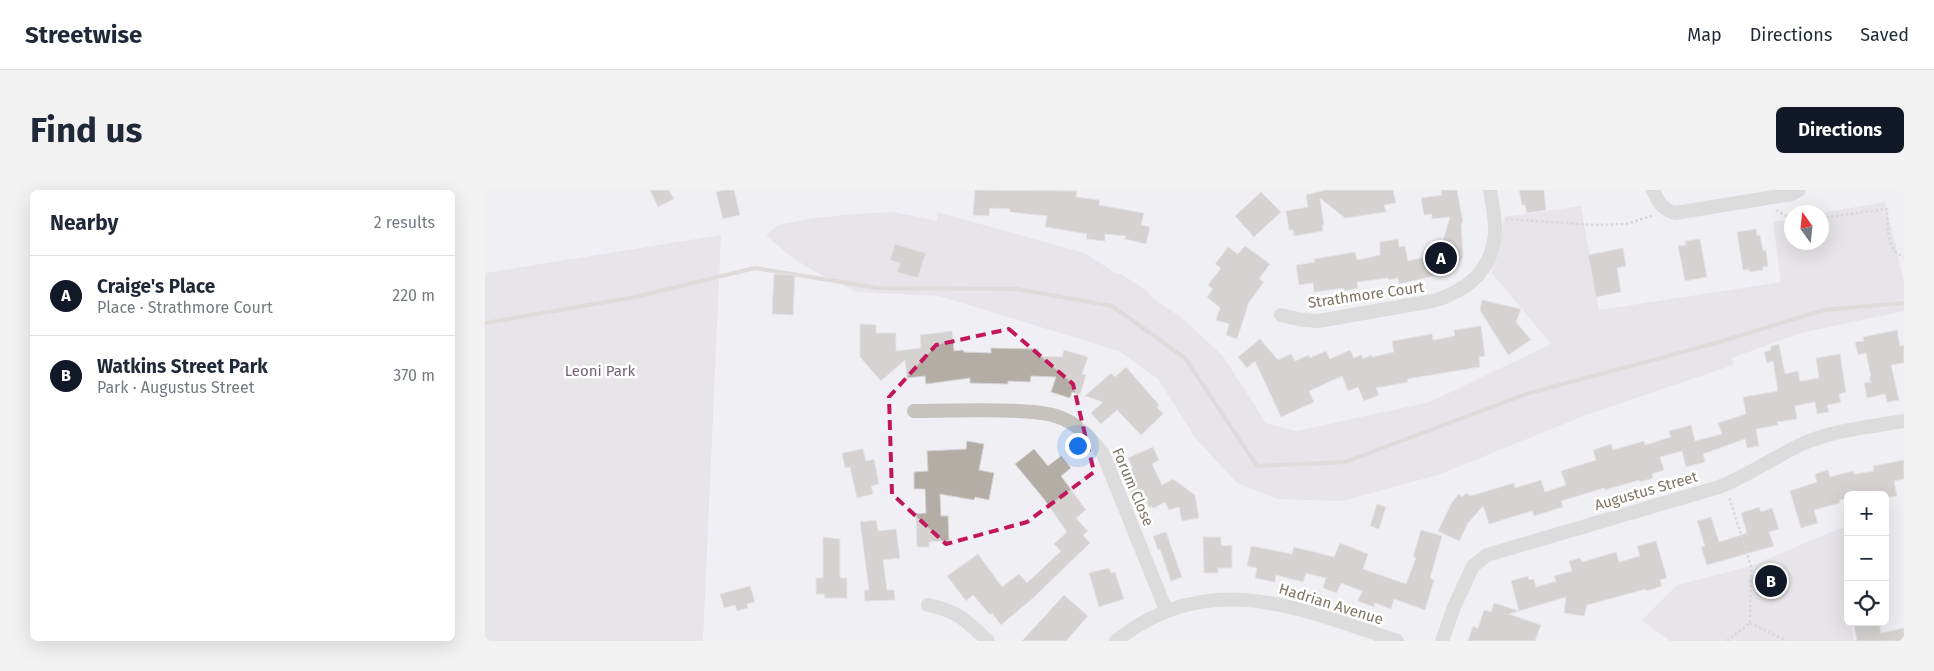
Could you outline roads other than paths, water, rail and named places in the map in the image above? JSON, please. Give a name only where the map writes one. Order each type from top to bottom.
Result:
[{"type":"street","name":"Strathmore Court","points":[[1281,315],[1317,321],[1433,302],[1451,296],[1475,279],[1492,251],[1495,219],[1490,190]]},
{"type":"street","points":[[1653,190],[1660,205],[1667,211],[1675,213],[1791,194],[1799,190]]},
{"type":"street","name":"Forum Close","points":[[914,411],[995,410],[1031,412],[1056,416],[1075,425],[1091,438],[1103,454],[1166,610]]},
{"type":"street","name":"Augustus Street","points":[[1442,641],[1454,606],[1473,566],[1487,555],[1725,485],[1803,444],[1823,436],[1904,422]]},
{"type":"street","name":"Hadrian Avenue","points":[[1116,641],[1132,628],[1166,610],[1184,605],[1227,600],[1270,602],[1296,608],[1397,641]]},
{"type":"street","points":[[928,605],[949,609],[959,614],[988,641]]},
{"type":"waterway","points":[[485,323],[635,297],[755,268],[878,288],[1017,289],[1112,306],[1185,358],[1257,466],[1345,462],[1526,394],[1709,345],[1824,310],[1904,303]]},
{"type":"place","name":"Craige's Place","points":[[1441,258]]},
{"type":"place","name":"Watkins Street Park","points":[[1771,581]]},
{"type":"park label","name":"Leoni Park","points":[[600,371]]}]
